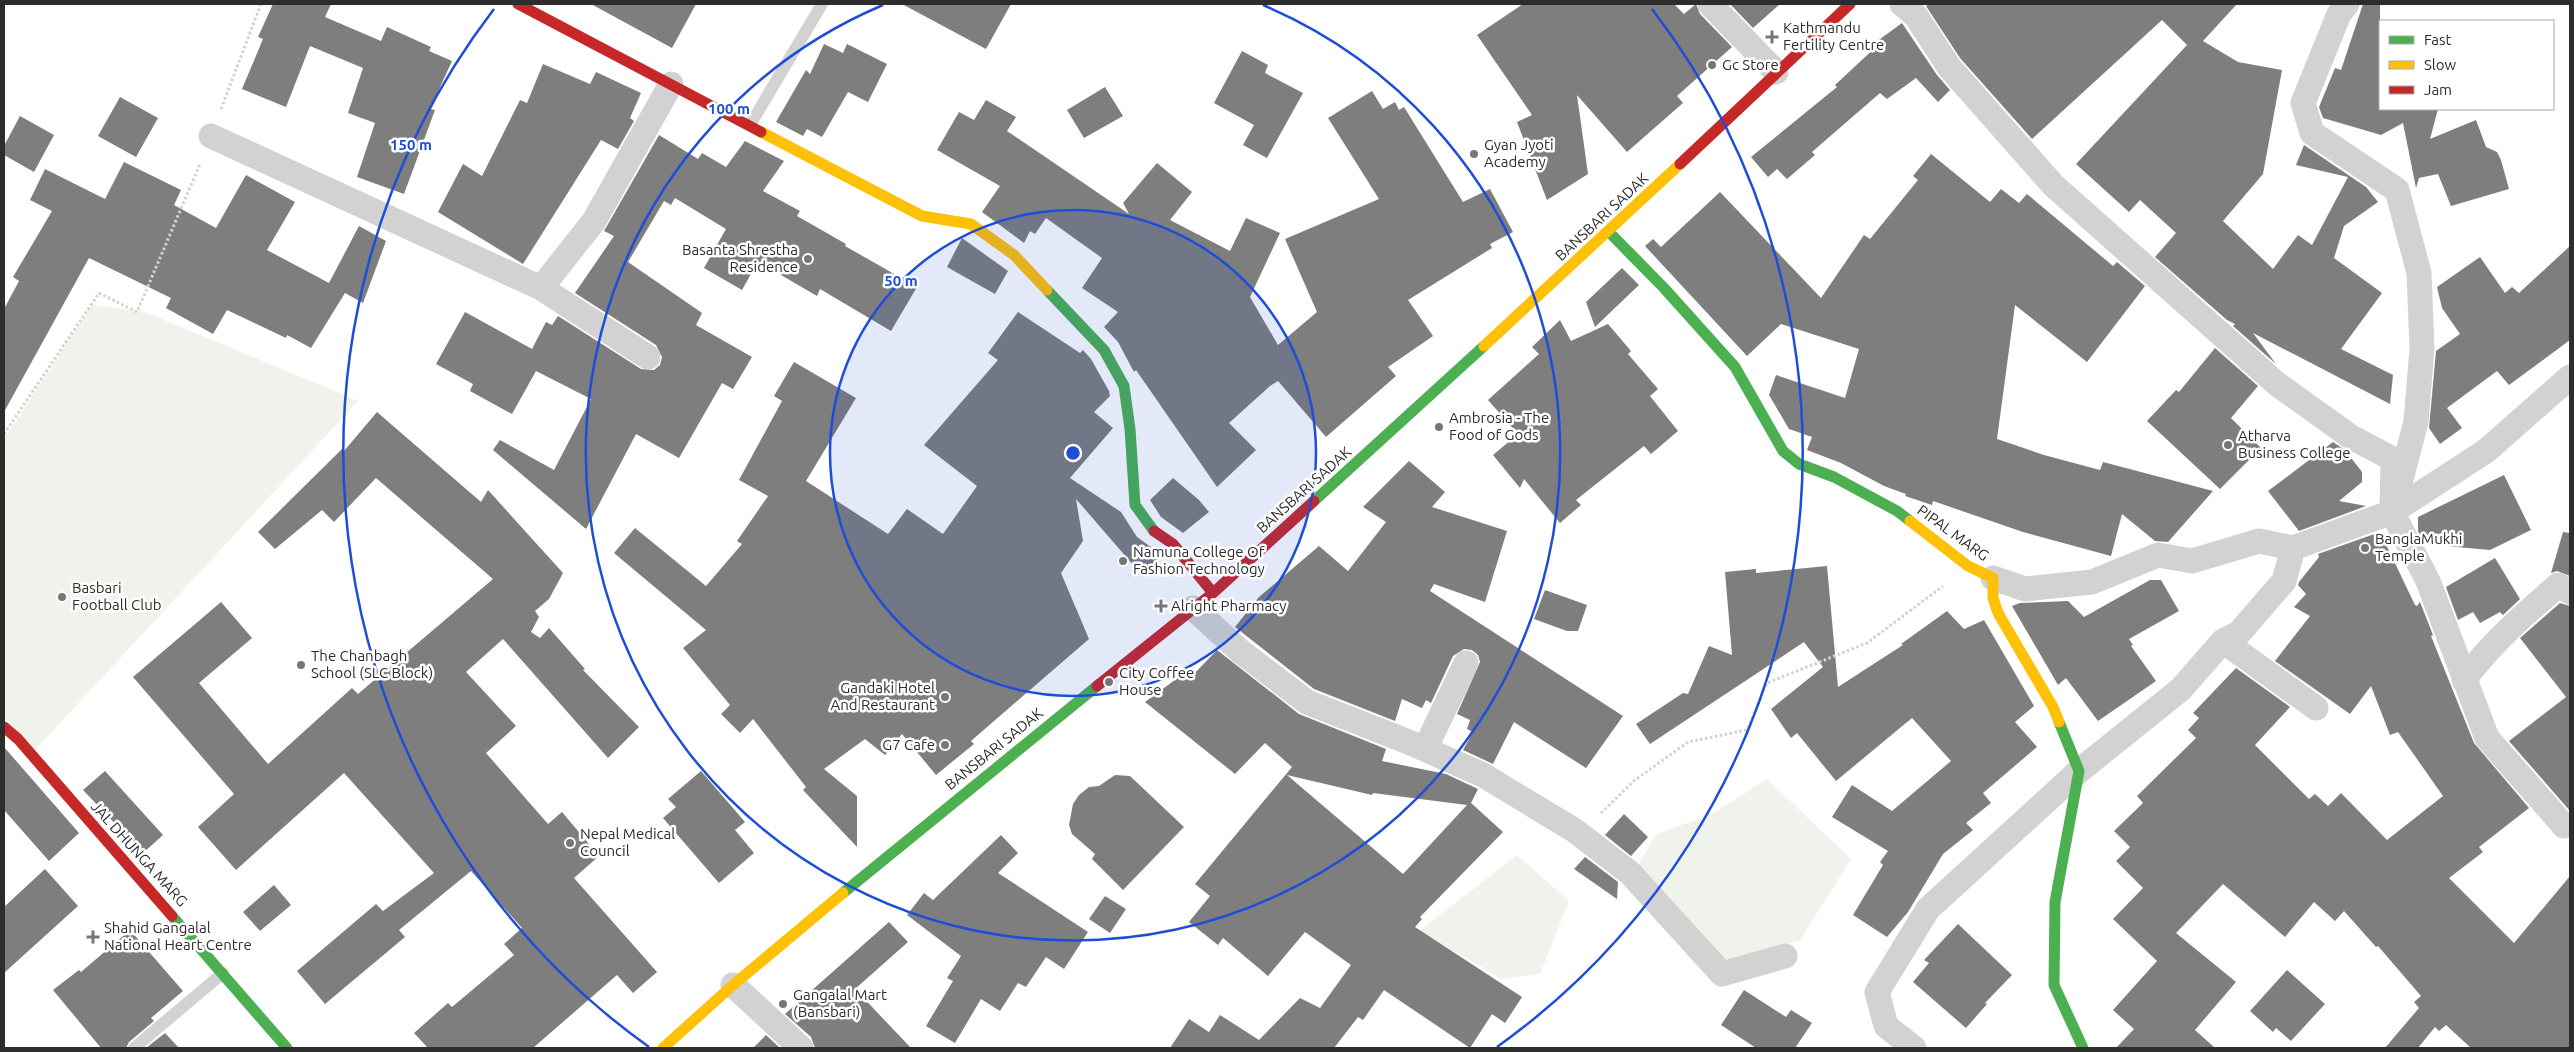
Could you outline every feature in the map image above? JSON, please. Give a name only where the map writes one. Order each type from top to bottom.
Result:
[{"type":"street","points":[[518,4],[922,216],[971,224],[1014,255],[1104,350],[1124,386],[1131,438],[1135,505],[1150,528],[1173,544],[1213,593]]},
{"type":"street","points":[[1710,4],[1776,72]]},
{"type":"street","name":"BANSBARI SADAK","points":[[663,1048],[734,985],[953,802],[1213,593],[1610,232],[1776,72],[1850,4]]},
{"type":"street","points":[[1902,4],[1916,16],[1949,67],[2053,185],[2277,384],[2351,437],[2393,459],[2392,512],[2428,581],[2487,738],[2564,826]]},
{"type":"street","points":[[2347,4],[2339,14],[2303,103],[2312,133],[2396,190],[2419,273],[2422,348],[2416,422],[2392,512]]},
{"type":"street","points":[[541,288],[594,221],[671,84]]},
{"type":"street","points":[[211,136],[541,288],[648,357]]},
{"type":"street","name":"PIPAL MARG","points":[[1610,232],[1664,288],[1735,367],[1783,451],[1799,464],[1834,477],[1897,511],[1968,566],[1994,578],[1993,598],[1998,613],[2053,707],[2079,771]]},
{"type":"street","points":[[1994,578],[2025,589],[2092,582],[2158,556],[2192,561],[2259,541],[2293,548],[2392,512],[2486,451],[2570,376]]},
{"type":"street","points":[[1914,1048],[1886,1026],[1877,992],[1928,909],[2079,771],[2181,689],[2223,641],[2239,633],[2284,581],[2293,548]]},
{"type":"street","points":[[2464,680],[2477,662],[2509,627],[2558,586],[2570,592]]},
{"type":"street","points":[[1192,608],[1240,651],[1308,702],[1425,749],[1483,775],[1579,834],[1630,873],[1722,974],[1785,956]]},
{"type":"street","points":[[2223,641],[2316,708]]},
{"type":"street","points":[[1425,749],[1466,663]]},
{"type":"street","name":"JAL DHUNGA MARG","points":[[4,728],[18,739],[287,1048]]},
{"type":"street","points":[[2079,771],[2055,902],[2054,985],[2083,1048]]},
{"type":"street","points":[[734,985],[801,1048]]},
{"type":"lane","points":[[750,125],[822,4]]},
{"type":"lane","points":[[134,1048],[223,973]]},
{"type":"path","points":[[4,434],[99,293],[137,312],[211,136],[261,4]]},
{"type":"path","points":[[1579,834],[1635,780],[1688,742],[1747,730],[1767,683],[1867,643],[1968,566]]},
{"type":"shaded area","points":[[92,305],[145,312],[358,401],[35,750],[4,717],[4,439]]},
{"type":"shaded area","points":[[1767,779],[1851,859],[1800,940],[1706,969],[1633,890],[1640,861],[1657,834],[1712,814]]},
{"type":"shaded area","points":[[1517,855],[1569,901],[1540,974],[1502,979],[1419,931]]},
{"type":"building","points":[[273,4],[331,4],[325,17],[381,41],[387,27],[431,47],[429,51],[452,61],[430,109],[435,110],[404,194],[357,177],[375,123],[348,113],[363,68],[310,46],[286,107],[242,89],[263,39],[258,37]]},
{"type":"building","points":[[591,4],[696,4],[672,48]]},
{"type":"building","points":[[902,4],[1011,4],[986,49]]},
{"type":"building","points":[[1523,4],[1674,4],[1684,14],[1696,4],[1700,14],[1732,47],[1677,96],[1683,103],[1627,152],[1577,95],[1588,174],[1547,200],[1517,122],[1532,115],[1477,35]]},
{"type":"building","points":[[1730,4],[1780,4],[1753,28]]},
{"type":"building","points":[[1929,4],[2237,4],[2203,41],[2238,62],[2282,70],[2263,174],[2223,221],[2273,269],[2298,235],[2312,245],[2348,177],[2296,165],[2304,145],[2366,187],[2378,202],[2344,226],[2334,258],[2382,293],[2341,349],[2393,375],[2390,404],[2253,333],[2276,364],[2233,326],[2235,324],[2227,320],[2155,257],[2176,233],[2140,200],[2129,212],[2076,164],[2187,45],[2162,20],[2032,139],[1960,58],[1926,6]]},
{"type":"building","points":[[2363,4],[2380,4],[2379,110],[2438,110],[2430,139],[2476,120],[2486,147],[2497,152],[2501,160],[2509,189],[2451,206],[2438,174],[2419,178],[2416,188],[2403,123],[2381,135],[2323,118],[2319,107],[2335,68],[2341,70]]},
{"type":"building","points":[[1902,23],[1937,75],[1950,90],[1938,102],[1916,78],[1887,99],[1880,93],[1812,152],[1815,155],[1787,179],[1777,169],[1768,177],[1751,157],[1837,87],[1835,85],[1878,45],[1876,42]]},
{"type":"building","points":[[824,44],[843,53],[847,44],[887,64],[868,102],[848,92],[822,137],[807,129],[803,136],[776,122],[806,70],[810,74]]},
{"type":"building","points":[[1242,51],[1268,65],[1265,73],[1303,93],[1267,158],[1243,145],[1254,125],[1214,103]]},
{"type":"building","points":[[543,64],[590,84],[596,72],[641,93],[630,118],[634,121],[618,149],[601,140],[523,264],[438,212],[463,164],[482,176],[520,100],[527,103]]},
{"type":"building","points":[[1105,87],[1123,116],[1084,138],[1067,110]]},
{"type":"building","points":[[1372,91],[1383,109],[1395,102],[1399,110],[1404,107],[1463,202],[1490,189],[1513,232],[1490,244],[1492,248],[1408,300],[1433,336],[1388,367],[1396,376],[1326,437],[1278,381],[1270,386],[1229,423],[1256,450],[1217,487],[1136,370],[1134,372],[1118,342],[1104,327],[1118,312],[1082,288],[1102,258],[1046,218],[1035,234],[1030,231],[1024,243],[982,212],[1000,186],[937,150],[959,112],[974,120],[986,100],[1016,117],[1007,131],[1129,214],[1123,203],[1157,163],[1192,192],[1170,220],[1230,251],[1246,218],[1280,233],[1250,297],[1278,345],[1317,312],[1285,239],[1379,199],[1328,118]]},
{"type":"building","points":[[120,97],[158,118],[136,157],[98,136]]},
{"type":"building","points":[[20,116],[54,135],[34,172],[4,155],[4,146]]},
{"type":"building","points":[[659,135],[698,159],[702,153],[726,167],[745,141],[784,161],[763,191],[800,211],[797,216],[846,244],[845,246],[917,287],[891,331],[820,289],[817,296],[769,268],[767,271],[756,265],[742,290],[704,268],[726,229],[675,198],[671,205],[664,201],[628,262],[702,313],[696,325],[752,357],[733,389],[722,383],[679,458],[636,434],[586,529],[493,450],[500,440],[554,470],[591,399],[536,371],[512,414],[470,391],[473,384],[436,364],[465,312],[532,349],[546,322],[552,325],[558,316],[641,369],[654,370],[660,365],[662,357],[656,345],[575,293],[614,236],[604,231]]},
{"type":"building","points":[[1931,154],[1990,202],[2001,189],[2019,203],[2027,194],[2113,266],[2117,262],[2145,286],[2087,362],[2015,305],[1997,439],[2044,455],[2100,470],[2103,462],[2213,491],[2168,542],[2155,541],[2122,514],[2111,556],[2023,532],[1933,501],[1932,505],[1905,496],[1906,494],[1884,486],[1841,463],[1807,450],[1812,437],[1789,429],[1769,395],[1776,375],[1845,398],[1859,349],[1781,324],[1747,356],[1645,246],[1653,239],[1661,247],[1720,192],[1821,298],[1864,235],[1870,239],[1918,180],[1913,176]]},
{"type":"building","points":[[124,162],[181,190],[174,205],[216,228],[246,175],[295,202],[267,250],[329,283],[359,226],[386,241],[363,303],[345,293],[311,348],[287,335],[286,338],[227,310],[213,334],[166,308],[171,298],[89,258],[4,412],[4,309],[19,281],[13,277],[52,211],[30,200],[45,169],[105,199]]},
{"type":"building","points":[[962,238],[1008,271],[995,294],[947,267]]},
{"type":"building","points":[[2570,246],[2570,340],[2509,385],[2497,371],[2447,408],[2462,428],[2440,444],[2429,428],[2436,351],[2460,334],[2442,308],[2437,287],[2480,257],[2505,293],[2512,287],[2519,293]]},
{"type":"building","points":[[1622,268],[1639,285],[1595,327],[1586,302]]},
{"type":"building","points":[[1018,312],[1080,353],[1083,350],[1091,359],[1109,391],[1110,396],[1094,412],[1113,428],[1070,478],[1121,512],[1137,537],[1162,555],[1141,574],[1076,499],[1083,541],[1061,573],[1089,639],[971,741],[974,744],[936,775],[902,734],[885,755],[865,739],[824,769],[857,796],[857,847],[803,790],[806,787],[753,719],[740,733],[721,714],[730,705],[683,648],[706,630],[614,553],[635,528],[706,586],[742,544],[737,541],[768,496],[739,480],[782,401],[774,396],[794,362],[856,398],[806,481],[888,534],[907,509],[943,534],[977,486],[924,445],[998,360],[988,353]]},
{"type":"building","points":[[1560,320],[1571,341],[1608,324],[1631,351],[1628,354],[1658,389],[1650,396],[1678,431],[1651,454],[1644,446],[1576,500],[1581,505],[1560,523],[1524,479],[1520,488],[1493,455],[1518,434],[1488,400],[1539,354],[1532,347]]},
{"type":"building","points":[[2215,348],[2258,386],[2231,418],[2261,448],[2220,489],[2147,421],[2176,390],[2179,392]]},
{"type":"building","points":[[377,412],[481,502],[488,490],[563,573],[549,599],[535,611],[539,617],[531,632],[540,638],[549,628],[585,669],[583,670],[639,727],[608,758],[503,639],[466,672],[516,726],[486,753],[548,824],[562,812],[599,856],[574,878],[657,972],[633,993],[617,975],[533,1048],[428,1048],[414,1033],[448,1003],[452,1007],[514,955],[504,944],[522,928],[471,871],[399,930],[405,937],[325,1004],[297,971],[376,904],[383,911],[434,873],[344,773],[236,870],[198,827],[234,794],[133,677],[221,602],[252,638],[199,683],[268,764],[352,688],[358,694],[493,579],[376,478],[334,522],[322,510],[275,549],[258,532],[342,449],[344,451]]},
{"type":"building","points":[[2333,442],[2345,450],[2362,472],[2362,482],[2339,501],[2366,506],[2299,531],[2268,491]]},
{"type":"building","points":[[1409,461],[1445,492],[1432,507],[1507,531],[1485,602],[1434,584],[1430,591],[1623,716],[1586,768],[1514,722],[1493,764],[1463,750],[1473,732],[1467,729],[1470,720],[1457,714],[1480,662],[1478,655],[1472,650],[1464,649],[1453,656],[1431,703],[1426,700],[1422,708],[1402,699],[1395,721],[1314,689],[1235,627],[1259,597],[1319,546],[1348,571],[1386,522],[1363,507]]},
{"type":"building","points":[[2504,475],[2531,530],[2490,550],[2425,544],[2418,531],[2418,517]]},
{"type":"building","points":[[1173,478],[1199,500],[1209,512],[1183,533],[1161,517],[1150,500]]},
{"type":"building","points":[[2380,532],[2415,605],[2417,606],[2420,602],[2433,635],[2431,636],[2474,743],[2529,808],[2479,847],[2483,852],[2449,878],[2514,943],[2570,876],[2570,1048],[2471,1048],[2446,1025],[2439,1031],[2435,1027],[2418,1048],[2385,1048],[2419,1008],[2414,1002],[2421,996],[2378,946],[2376,947],[2344,911],[2335,921],[2314,902],[2285,937],[2223,884],[2176,933],[2236,982],[2195,1030],[2215,1048],[2116,1048],[2134,1029],[2113,1010],[2157,961],[2113,919],[2143,888],[2116,861],[2130,847],[2114,831],[2143,803],[2137,796],[2196,738],[2188,730],[2199,718],[2193,713],[2236,668],[2290,707],[2255,745],[2309,799],[2315,794],[2328,806],[2341,793],[2387,840],[2443,796],[2398,732],[2390,735],[2371,686],[2350,714],[2275,661],[2310,616],[2294,607],[2306,594],[2298,585],[2299,582],[2319,557],[2318,554]]},
{"type":"building","points":[[2563,532],[2570,533],[2570,576],[2557,571],[2551,573]]},
{"type":"building","points":[[2495,558],[2520,599],[2503,615],[2500,612],[2480,623],[2473,612],[2458,620],[2446,587]]},
{"type":"building","points":[[1827,566],[1838,687],[1903,645],[1901,644],[1947,611],[1964,629],[1984,620],[2034,706],[2015,722],[2037,747],[1983,793],[1991,803],[1966,823],[1973,830],[1943,854],[1908,912],[1887,937],[1853,915],[1883,865],[1880,862],[1888,851],[1832,817],[1852,785],[1892,811],[1951,761],[1912,718],[1836,781],[1797,733],[1791,738],[1771,709],[1823,667],[1804,642],[1650,744],[1636,724],[1683,693],[1688,694],[1709,646],[1732,655],[1725,572],[1756,569],[1756,573]]},
{"type":"building","points":[[2150,580],[2161,580],[2179,611],[2129,639],[2133,645],[2131,646],[2156,681],[2098,721],[2066,678],[2058,685],[2012,606],[2020,603],[2068,601],[2084,617]]},
{"type":"building","points":[[1545,590],[1587,605],[1578,631],[1567,631],[1534,619]]},
{"type":"building","points":[[2560,603],[2570,606],[2570,811],[2509,741],[2566,697],[2520,638]]},
{"type":"building","points":[[1217,650],[1299,714],[1386,749],[1382,761],[1446,774],[1478,789],[1471,803],[1503,832],[1420,917],[1422,919],[1415,927],[1522,997],[1505,1023],[1492,1014],[1470,1048],[1384,990],[1363,1020],[1358,1017],[1334,1048],[1170,1048],[1189,1019],[1209,1032],[1220,1015],[1259,1040],[1300,998],[1320,1008],[1351,965],[1305,932],[1268,976],[1223,938],[1218,945],[1189,922],[1210,896],[1195,884],[1292,767],[1265,743],[1235,774],[1145,702],[1187,671],[1191,677]],"holes":[[[1287,775],[1372,795],[1373,793],[1467,805],[1403,874]]]},
{"type":"building","points":[[4,747],[79,833],[49,861],[4,810]]},
{"type":"building","points":[[105,771],[163,835],[143,853],[83,790]]},
{"type":"building","points":[[701,771],[745,822],[735,830],[754,853],[719,883],[663,818],[676,807],[668,799]]},
{"type":"building","points":[[1115,775],[1130,776],[1184,827],[1123,890],[1092,859],[1095,854],[1072,834],[1069,825],[1073,804],[1079,795],[1089,787],[1099,786]]},
{"type":"building","points":[[1624,814],[1648,837],[1631,856],[1605,835]]},
{"type":"building","points":[[1001,835],[1018,853],[998,873],[1088,932],[1064,969],[1046,957],[1026,987],[1018,983],[1000,1011],[981,999],[955,1043],[926,1026],[953,981],[947,978],[961,956],[907,915],[924,893],[933,900]]},
{"type":"building","points":[[1585,857],[1618,882],[1617,899],[1574,869]]},
{"type":"building","points":[[45,869],[78,906],[4,973],[4,907]]},
{"type":"building","points":[[274,885],[291,905],[260,931],[243,912]]},
{"type":"building","points":[[1105,896],[1126,909],[1110,933],[1089,919]]},
{"type":"building","points":[[889,922],[908,942],[855,989],[911,1048],[815,1048],[811,1037],[785,1014]]},
{"type":"building","points":[[1958,924],[2012,975],[1985,1003],[1987,1004],[1966,1028],[1913,982],[1929,963],[1924,960]]},
{"type":"building","points":[[130,930],[183,991],[151,1018],[154,1021],[129,1042],[126,1048],[101,1048],[53,990],[79,970],[81,972]]},
{"type":"building","points":[[2287,970],[2325,1004],[2291,1041],[2276,1028],[2273,1032],[2250,1011]]},
{"type":"building","points":[[1744,990],[1786,1017],[1791,1010],[1812,1023],[1795,1048],[1756,1048],[1721,1025]]},
{"type":"building","points":[[165,1033],[179,1048],[146,1048]]},
{"type":"building","points":[[766,1035],[780,1048],[753,1048]]},
{"type":"traffic: fast","points":[[1609,232],[1664,288],[1735,367],[1783,451],[1799,464],[1834,477],[1897,511],[1910,521]]},
{"type":"traffic: fast","points":[[1047,290],[1104,350],[1124,386],[1130,429],[1135,505],[1154,531]]},
{"type":"traffic: fast","points":[[1314,501],[1484,346]]},
{"type":"traffic: fast","points":[[843,893],[1097,686]]},
{"type":"traffic: fast","points":[[2059,722],[2079,771],[2055,902],[2054,985],[2083,1048]]},
{"type":"traffic: fast","points":[[172,916],[287,1048]]},
{"type":"traffic: slow","points":[[761,132],[922,216],[971,224],[1014,255],[1047,290]]},
{"type":"traffic: slow","points":[[1484,346],[1680,164]]},
{"type":"traffic: slow","points":[[1910,521],[1968,566],[1993,578],[1993,598],[1998,613],[2053,707],[2059,722]]},
{"type":"traffic: slow","points":[[663,1048],[733,985],[843,893]]},
{"type":"traffic: jam","points":[[518,4],[761,132]]},
{"type":"traffic: jam","points":[[1680,164],[1850,4]]},
{"type":"traffic: jam","points":[[1097,686],[1213,593],[1314,501]]},
{"type":"traffic: jam","points":[[1154,531],[1173,544],[1213,593]]},
{"type":"traffic: jam","points":[[4,727],[18,739],[172,916]]},
{"type":"place","name":"Kathmandu Fertility Centre","points":[[1772,37]]},
{"type":"place","name":"Gc Store","points":[[1712,65]]},
{"type":"place","name":"Gyan Jyoti Academy","points":[[1474,154]]},
{"type":"place","name":"Basanta Shrestha Residence","points":[[808,259]]},
{"type":"place","name":"Ambrosia - The Food of Gods","points":[[1439,427]]},
{"type":"place","name":"Atharva Business College","points":[[2228,445]]},
{"type":"place","name":"BanglaMukhi Temple","points":[[2365,548]]},
{"type":"place","name":"Namuna College Of Fashion Technology","points":[[1123,561]]},
{"type":"place","name":"Basbari Football Club","points":[[62,597]]},
{"type":"place","name":"Alright Pharmacy","points":[[1161,606]]},
{"type":"place","name":"The Chanbagh School (SLC Block)","points":[[301,665]]},
{"type":"place","name":"City Coffee House","points":[[1109,682]]},
{"type":"place","name":"Gandaki Hotel And Restaurant","points":[[945,697]]},
{"type":"place","name":"G7 Cafe","points":[[945,745]]},
{"type":"place","name":"Nepal Medical Council","points":[[570,843]]},
{"type":"place","name":"Shahid Gangalal National Heart Centre","points":[[93,937]]},
{"type":"place","name":"Gangalal Mart (Bansbari)","points":[[783,1004]]}]
